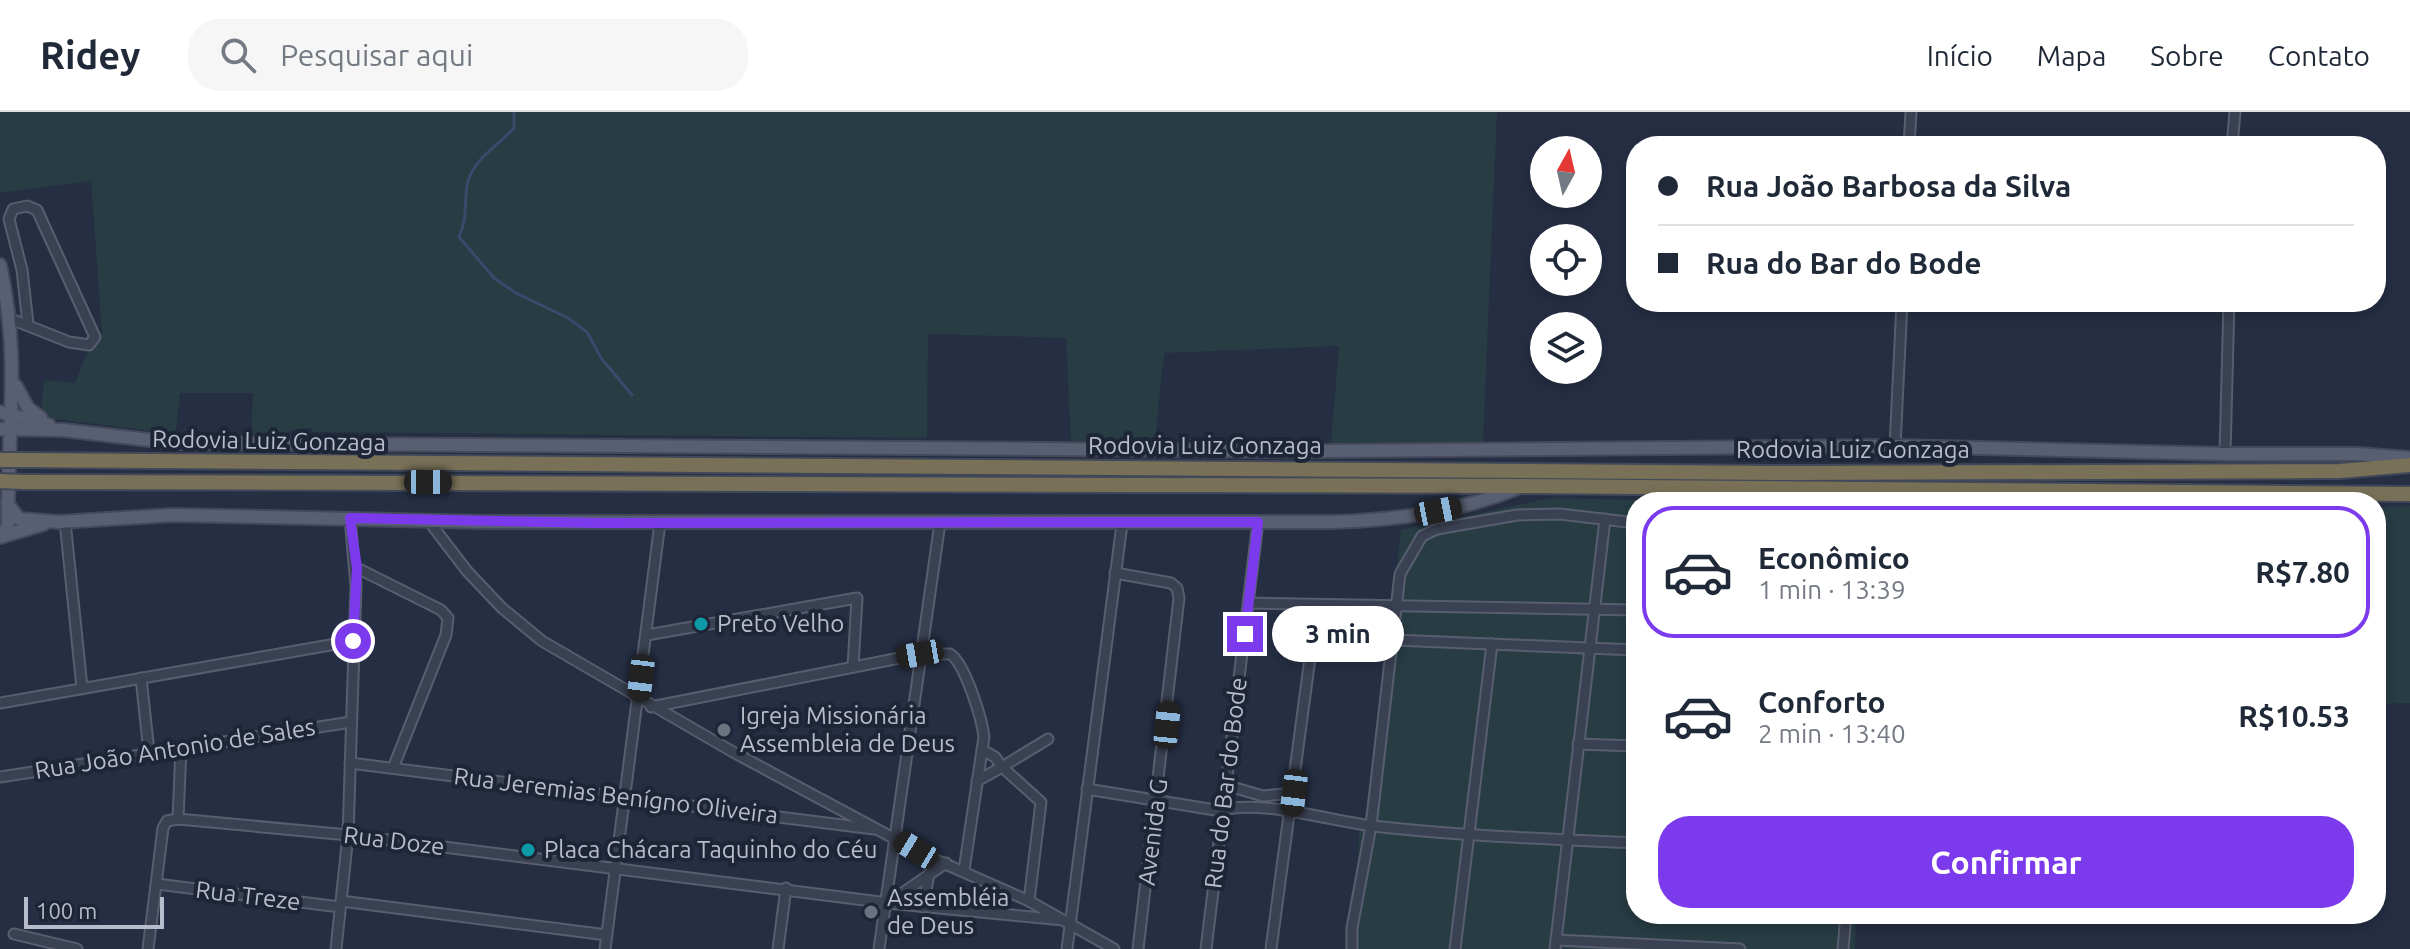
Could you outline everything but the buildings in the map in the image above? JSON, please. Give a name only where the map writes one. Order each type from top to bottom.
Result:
[{"type":"highway","name":"Rodovia Luiz Gonzaga","points":[[0,460],[1794,473],[2324,471],[2410,465]]},
{"type":"highway","name":"Rodovia Luiz Gonzaga","points":[[0,481],[1523,486],[1733,492]]},
{"type":"highway","name":"Rodovia Luiz Gonzaga","points":[[2386,494],[2410,494]]},
{"type":"main road","points":[[0,265],[11,319],[14,383],[6,412],[8,524],[1,536]]},
{"type":"main road","points":[[14,383],[28,408],[58,428]]},
{"type":"main road","points":[[6,412],[58,428]]},
{"type":"main road","points":[[6,429],[58,428],[175,443],[1325,451],[1895,446],[2357,454],[2410,458]]},
{"type":"main road","points":[[7,503],[19,519],[51,522],[157,515],[660,523],[1122,524],[1357,521],[1421,515],[1487,501],[1523,486]]},
{"type":"main road","points":[[1,536],[51,522]]},
{"type":"street","points":[[1910,136],[1911,112]]},
{"type":"street","points":[[2233,136],[2235,112]]},
{"type":"street","points":[[11,319],[85,346],[93,343],[95,337],[37,210],[27,206],[13,209],[9,219],[22,270],[28,324]]},
{"type":"street","points":[[1895,446],[1902,312]]},
{"type":"street","points":[[2225,454],[2229,312]]},
{"type":"street","points":[[1352,949],[1354,912],[1371,826],[1400,574],[1417,542],[1430,531],[1517,515],[1560,514],[1626,522]]},
{"type":"street","points":[[336,949],[348,835],[357,568],[350,518]]},
{"type":"street","points":[[1605,519],[1555,944],[1740,949]]},
{"type":"street","points":[[428,520],[467,571],[519,625],[651,707],[893,836],[1029,901],[1114,949]]},
{"type":"street","points":[[65,521],[68,584],[82,688]]},
{"type":"street","name":"Rua do Bar do Bode","points":[[1206,949],[1258,522]]},
{"type":"street","points":[[605,949],[660,523]]},
{"type":"street","points":[[879,949],[940,523]]},
{"type":"street","points":[[1067,949],[1067,922],[1122,524]]},
{"type":"street","points":[[357,568],[441,610],[448,618],[446,635],[393,768]]},
{"type":"street","name":"Avenida G","points":[[1115,573],[1171,583],[1178,592],[1157,801],[1138,949]]},
{"type":"street","points":[[647,635],[857,598],[853,667]]},
{"type":"street","points":[[1249,603],[1626,610]]},
{"type":"street","points":[[1271,949],[1292,813],[1317,606]]},
{"type":"street","points":[[1394,640],[1626,650]]},
{"type":"street","points":[[0,703],[353,641]]},
{"type":"street","points":[[1455,949],[1492,644]]},
{"type":"street","points":[[651,707],[920,654],[943,652],[955,657],[980,717],[982,750],[964,870]]},
{"type":"street","points":[[141,678],[149,752]]},
{"type":"street","name":"Rua João Antonio de Sales","points":[[0,777],[351,722]]},
{"type":"street","points":[[977,781],[1048,739]]},
{"type":"street","points":[[1578,744],[1626,746]]},
{"type":"street","points":[[152,949],[163,828],[175,819],[181,748]]},
{"type":"street","points":[[982,750],[995,757],[1041,802],[1029,901]]},
{"type":"street","name":"Rua Jeremias Benígno Oliveira","points":[[350,763],[883,830]]},
{"type":"street","points":[[1225,785],[1263,796],[1294,793]]},
{"type":"street","points":[[1087,789],[1221,811],[1236,807],[1371,826],[1626,843]]},
{"type":"street","name":"Rua Doze","points":[[175,819],[348,835],[923,907],[1067,922]]},
{"type":"street","points":[[886,902],[946,863]]},
{"type":"street","points":[[923,907],[929,874]]},
{"type":"street","name":"Rua Treze","points":[[157,884],[607,935]]},
{"type":"street","points":[[778,949],[786,888]]},
{"type":"street","points":[[1843,949],[1845,924]]},
{"type":"street","points":[[14,934],[77,949]]},
{"type":"shaded area","points":[[0,112],[1497,112],[1483,442],[1331,443],[1339,346],[1164,353],[1155,442],[1071,441],[1066,338],[928,334],[927,438],[312,432],[313,428],[251,436],[253,393],[180,393],[176,434],[55,419],[41,412],[44,380],[75,383],[86,355],[102,332],[91,181],[0,193]]},
{"type":"shaded area","points":[[1551,498],[1626,500],[1626,924],[1856,924],[1855,949],[1355,949],[1359,835],[1367,808],[1401,530]]},
{"type":"shaded area","points":[[2410,506],[2410,703],[2386,704],[2386,507]]},
{"type":"waterway","points":[[514,112],[514,128],[471,173],[459,237],[494,278],[516,293],[568,318],[587,332],[601,358],[632,395]]},
{"type":"place","name":"Preto Velho","points":[[701,624]]},
{"type":"place","name":"Igreja Missionária Assembleia de Deus","points":[[724,730]]},
{"type":"place","name":"Placa Chácara Taquinho do Céu","points":[[528,850]]},
{"type":"place","name":"Assembléia de Deus","points":[[871,912]]},
{"type":"route","points":[[353,641],[357,568],[350,518],[601,523],[1258,522],[1245,634]]}]
